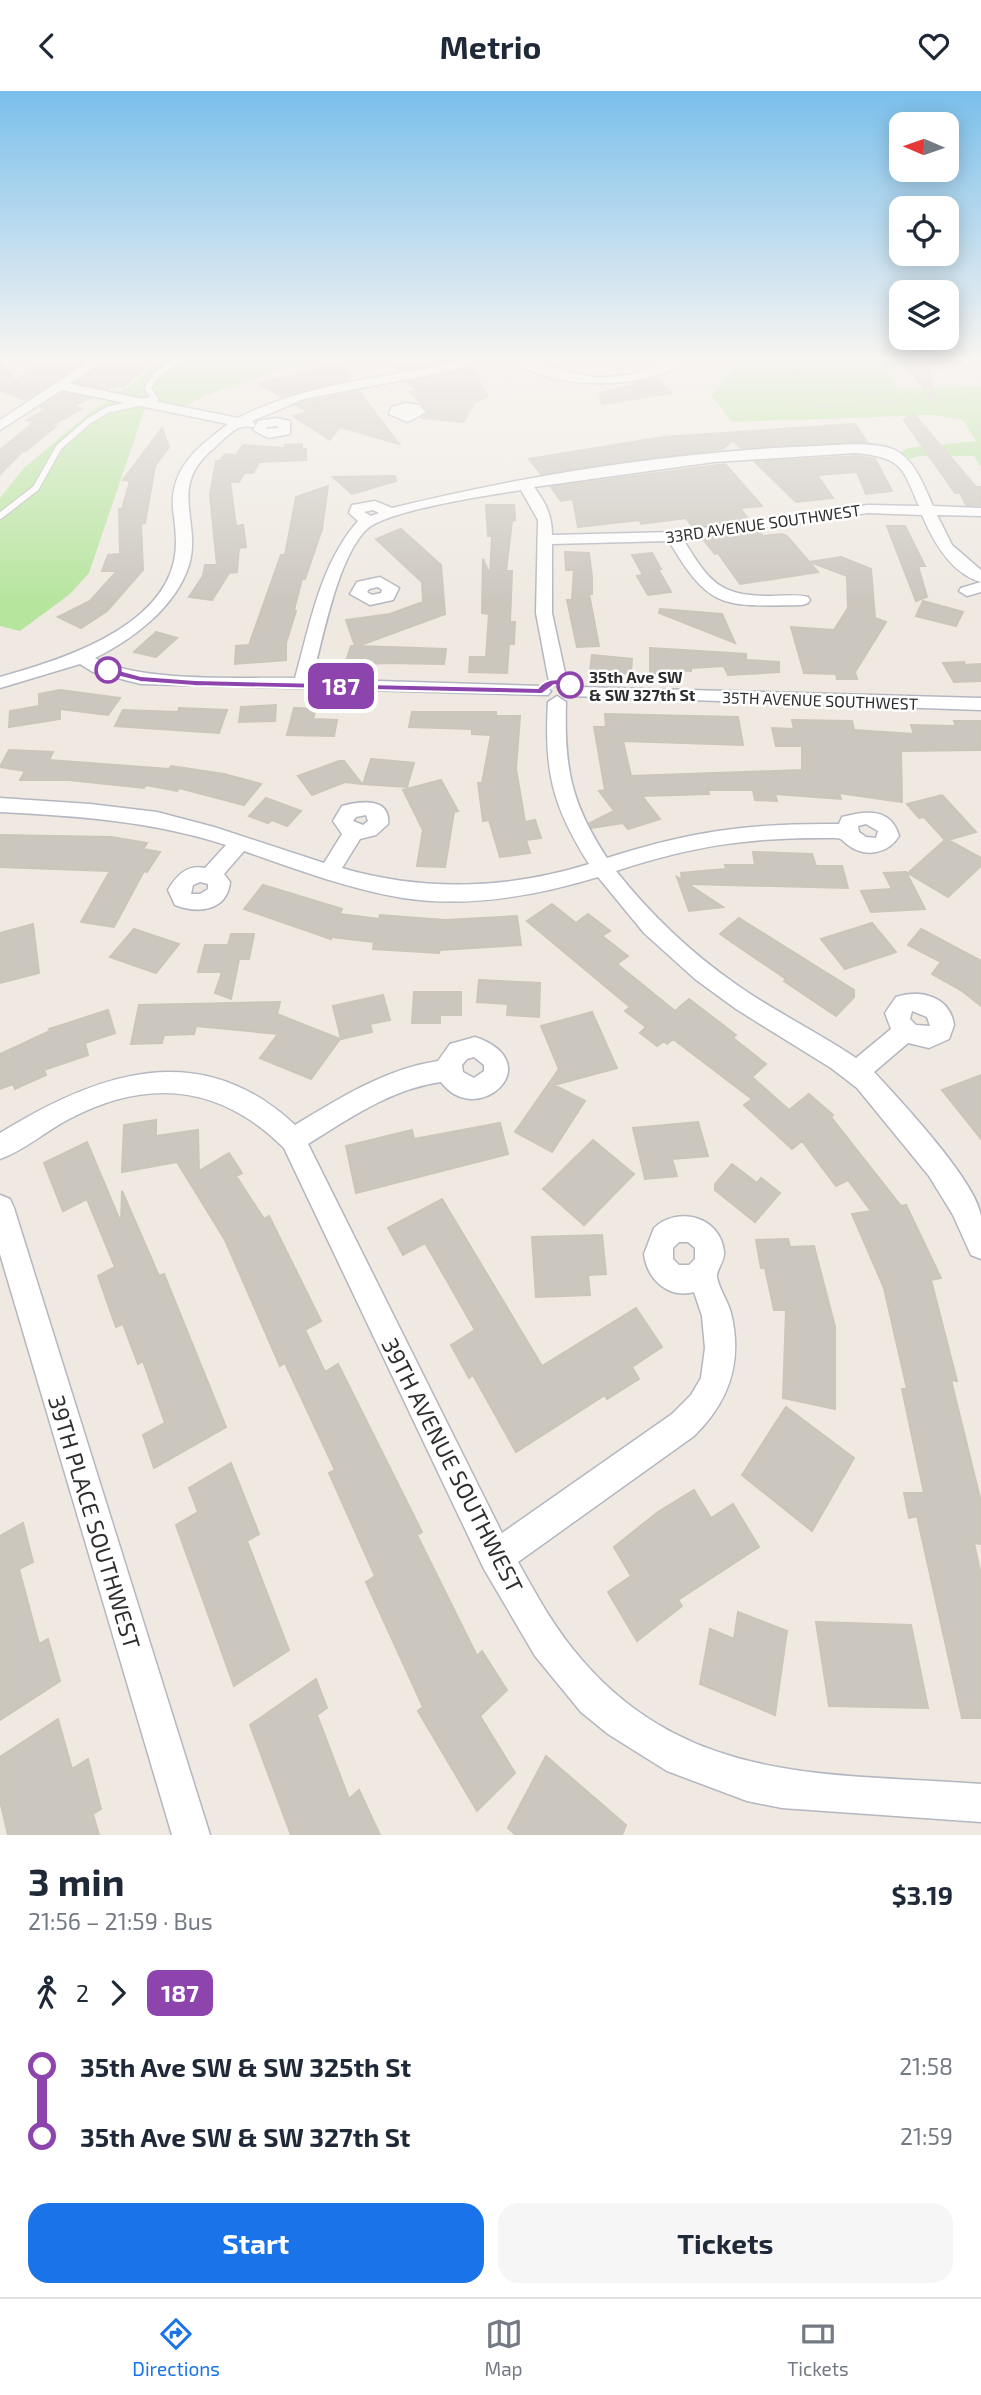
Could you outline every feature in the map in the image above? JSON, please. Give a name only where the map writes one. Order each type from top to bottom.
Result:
[{"type":"street","points":[[0,683],[82,658],[117,638],[145,616],[165,595],[178,572],[184,547],[178,496],[183,478],[206,447],[214,441]]},
{"type":"street","points":[[377,517],[375,505],[360,506],[356,513],[377,517],[526,486],[710,458],[863,449],[886,451],[905,463],[942,544],[953,557],[981,577]]},
{"type":"street","points":[[526,486],[537,501],[545,520],[544,613],[558,682]]},
{"type":"street","name":"33RD AVENUE SOUTHWEST","points":[[544,540],[674,536],[855,510],[981,512]]},
{"type":"street","points":[[302,685],[339,557],[351,538],[377,517]]},
{"type":"street","points":[[674,536],[704,582],[714,590],[747,599],[802,600]]},
{"type":"street","points":[[330,590],[358,591]]},
{"type":"street","points":[[82,658],[99,668],[141,679],[549,697],[568,701],[576,692],[572,686],[558,682],[545,685],[549,697],[555,737],[559,780],[586,843],[626,899],[687,962],[752,1007],[856,1072],[896,1114],[941,1170],[981,1246]]},
{"type":"street","name":"35TH AVENUE SOUTHWEST","points":[[576,692],[981,704]]},
{"type":"street","points":[[0,805],[120,813],[179,824],[329,872],[406,890],[477,893],[519,890],[604,868],[664,848],[728,834],[785,829],[847,831]]},
{"type":"street","points":[[329,872],[354,832]]},
{"type":"street","points":[[211,875],[240,842]]},
{"type":"street","points":[[856,1072],[906,1031]]},
{"type":"street","points":[[293,1140],[377,1090],[414,1076],[449,1070]]},
{"type":"street","name":"39TH AVENUE SOUTHWEST","points":[[0,1147],[83,1101],[116,1089],[143,1085],[186,1085],[226,1093],[257,1109],[293,1140],[496,1557],[548,1646],[574,1678],[611,1715],[641,1737],[682,1760],[727,1777],[782,1789],[981,1803]]},
{"type":"street","name":"39TH PLACE SOUTHWEST","points":[[0,1208],[191,1835]]},
{"type":"street","points":[[496,1557],[683,1425],[698,1411],[711,1391],[717,1368],[719,1340],[717,1314],[711,1290],[700,1276]]},
{"type":"lane","points":[[0,516],[36,488],[64,441]]},
{"type":"path","points":[[897,456],[981,445]]},
{"type":"green space","points":[[56,441],[134,441],[89,573],[70,594],[20,631],[0,626],[0,498],[23,469]]},
{"type":"green space","points":[[981,441],[981,467],[974,456],[918,456],[910,459],[901,452],[909,448]]},
{"type":"building","points":[[10,441],[38,441],[23,451],[0,474],[0,450]]},
{"type":"building","points":[[152,441],[167,441],[169,447],[155,466],[145,523],[141,524],[143,570],[107,611],[81,628],[58,617],[90,601],[117,571],[102,571],[108,555],[120,554],[119,509],[122,509],[130,481],[123,480]]},
{"type":"building","points":[[636,441],[731,441],[723,449],[541,474],[529,459]]},
{"type":"building","points":[[734,441],[867,442],[741,448]]},
{"type":"building","points":[[919,441],[937,441],[976,487],[981,487],[981,505],[966,505],[960,493],[955,493]]},
{"type":"building","points":[[302,444],[302,449],[306,449],[306,460],[259,462],[253,473],[244,473],[239,482],[230,482],[236,526],[243,525],[246,547],[239,548],[237,572],[229,573],[212,600],[189,597],[203,576],[205,565],[217,565],[210,495],[216,461],[220,461],[225,454],[236,455],[243,445],[285,448],[285,445]]},
{"type":"building","points":[[856,456],[875,459],[892,491],[866,494],[857,472],[817,475],[833,498],[796,502],[755,462]]},
{"type":"building","points":[[725,464],[762,506],[740,508],[748,519],[693,527],[686,518],[641,524],[640,520],[578,527],[573,499],[561,501],[551,487]]},
{"type":"building","points":[[395,476],[396,481],[352,494],[333,477]]},
{"type":"building","points":[[328,486],[322,529],[305,579],[302,579],[286,643],[286,660],[235,664],[236,646],[249,645],[281,555],[285,555],[296,497]]},
{"type":"building","points":[[486,505],[514,505],[515,520],[512,521],[506,571],[512,571],[510,622],[515,622],[514,644],[509,644],[507,673],[469,672],[470,657],[486,657],[489,614],[482,613],[483,559],[490,575],[492,536],[488,536]]},
{"type":"building","points":[[887,526],[905,526],[925,566],[918,566],[927,597],[916,601]]},
{"type":"building","points":[[401,529],[441,565],[445,614],[358,646],[446,649],[444,664],[389,663],[367,664],[366,668],[344,667],[351,646],[355,646],[346,620],[390,614],[423,602],[422,582],[376,539]]},
{"type":"building","points":[[759,531],[763,536],[787,536],[818,572],[740,584],[718,553],[715,554],[703,539]]},
{"type":"building","points":[[565,552],[589,553],[592,594],[589,594],[599,646],[577,647],[567,600],[572,600],[574,570],[566,570]]},
{"type":"building","points":[[652,553],[671,592],[648,595],[637,576],[643,575],[632,555]]},
{"type":"building","points":[[841,557],[871,569],[875,618],[886,622],[855,672],[857,679],[837,679],[836,674],[804,673],[791,627],[834,630],[848,608],[847,576],[810,562]]},
{"type":"building","points":[[923,601],[963,612],[956,626],[916,616]]},
{"type":"building","points":[[660,609],[722,614],[735,643],[659,613]]},
{"type":"building","points":[[156,632],[177,638],[156,657],[134,652]]},
{"type":"building","points":[[650,648],[746,654],[746,660],[779,662],[779,672],[728,675],[724,666],[691,668],[691,671],[669,670],[669,675],[650,674]]},
{"type":"building","points":[[592,655],[632,659],[631,674],[590,671]]},
{"type":"building","points":[[964,662],[965,665],[981,664],[981,681],[954,682],[943,663]]},
{"type":"building","points":[[60,690],[120,698],[108,715],[60,709],[60,719],[9,727],[10,711],[39,706],[39,694]]},
{"type":"building","points":[[276,705],[275,721],[239,722],[241,707]]},
{"type":"building","points":[[179,708],[227,710],[219,733],[115,726],[123,710],[178,712]]},
{"type":"building","points":[[294,708],[316,709],[313,719],[337,720],[334,736],[287,735]]},
{"type":"building","points":[[412,712],[496,712],[496,716],[520,716],[516,769],[525,822],[535,820],[541,838],[526,840],[530,853],[500,857],[489,820],[483,821],[478,783],[482,783],[491,735],[472,734],[472,729],[409,727]]},
{"type":"building","points":[[605,714],[738,717],[743,745],[623,741],[631,776],[802,770],[802,746],[776,746],[772,728],[794,729],[792,720],[852,721],[854,730],[914,734],[911,725],[956,726],[954,721],[981,721],[981,750],[901,751],[902,802],[839,793],[841,799],[775,794],[777,801],[755,800],[753,790],[708,790],[709,794],[642,796],[660,819],[628,829],[623,823],[592,828],[590,823],[614,811],[599,791],[605,790],[594,727],[606,727]]},
{"type":"building","points":[[9,750],[53,752],[49,760],[169,769],[171,766],[224,774],[261,784],[244,805],[179,788],[177,791],[146,785],[144,788],[69,780],[20,780],[25,771],[0,767]]},
{"type":"building","points":[[371,759],[414,763],[407,787],[363,784]]},
{"type":"building","points":[[344,761],[362,784],[345,782],[312,795],[298,776]]},
{"type":"building","points":[[441,780],[458,811],[454,812],[445,867],[417,866],[423,830],[403,790]]},
{"type":"building","points":[[942,795],[976,832],[948,840],[981,858],[981,866],[948,897],[908,873],[945,840],[924,817],[919,818],[907,804]]},
{"type":"building","points":[[266,798],[301,811],[287,826],[249,816]]},
{"type":"building","points":[[0,835],[111,837],[147,843],[143,849],[160,852],[147,872],[144,871],[114,927],[81,922],[110,871],[0,867]]},
{"type":"building","points":[[753,852],[812,854],[816,866],[842,866],[848,888],[688,884],[723,907],[689,911],[677,877],[682,880],[681,873],[726,869],[725,865],[755,865]]},
{"type":"building","points":[[906,872],[925,909],[871,912],[861,891],[892,889],[884,873]]},
{"type":"building","points":[[263,885],[342,909],[340,914],[379,919],[380,915],[445,920],[517,916],[521,945],[440,950],[439,953],[373,949],[374,942],[331,939],[244,909]]},
{"type":"building","points":[[552,904],[576,923],[588,914],[610,931],[602,936],[628,956],[617,964],[675,1011],[689,999],[736,1035],[733,1038],[766,1064],[752,1077],[789,1110],[809,1094],[833,1115],[831,1117],[901,1206],[906,1205],[941,1278],[931,1280],[957,1381],[951,1380],[981,1502],[981,1544],[974,1543],[981,1575],[981,1718],[962,1718],[917,1516],[909,1518],[904,1493],[924,1493],[902,1389],[907,1389],[884,1288],[852,1214],[871,1211],[848,1180],[836,1186],[802,1141],[792,1149],[744,1105],[752,1099],[673,1039],[667,1044],[664,1041],[657,1046],[640,1033],[646,1027],[625,1011],[630,1007],[527,921]]},
{"type":"building","points":[[739,918],[854,990],[854,997],[836,1016],[784,981],[786,979],[720,934]]},
{"type":"building","points":[[872,923],[896,952],[845,969],[821,939]]},
{"type":"building","points":[[33,924],[39,973],[0,983],[0,933]]},
{"type":"building","points":[[134,929],[179,944],[156,973],[110,957]]},
{"type":"building","points":[[921,929],[981,961],[981,1006],[962,991],[932,974],[941,962],[908,945]]},
{"type":"building","points":[[231,934],[254,934],[249,959],[239,959],[231,999],[215,993],[222,972],[198,972],[205,945],[228,945]]},
{"type":"building","points":[[479,980],[540,983],[539,1017],[507,1015],[508,1004],[477,1002]]},
{"type":"building","points":[[414,992],[461,992],[461,1015],[440,1015],[440,1023],[412,1023]]},
{"type":"building","points":[[383,995],[390,1020],[370,1024],[372,1032],[341,1039],[333,1006]]},
{"type":"building","points":[[280,1002],[277,1014],[340,1039],[311,1079],[260,1058],[278,1034],[196,1026],[194,1034],[164,1035],[162,1043],[131,1044],[139,1005]]},
{"type":"building","points":[[108,1010],[115,1033],[85,1043],[88,1055],[44,1070],[46,1075],[15,1089],[13,1084],[0,1089],[0,1054],[50,1031],[49,1029]]},
{"type":"building","points":[[592,1012],[617,1068],[554,1085],[585,1101],[552,1152],[515,1132],[559,1069],[541,1026]]},
{"type":"building","points":[[981,1075],[981,1139],[942,1090]]},
{"type":"building","points":[[156,1120],[156,1136],[198,1130],[199,1171],[229,1153],[242,1173],[236,1176],[264,1219],[269,1216],[321,1321],[305,1330],[325,1372],[338,1364],[422,1532],[417,1535],[477,1656],[482,1651],[507,1690],[480,1716],[515,1773],[477,1811],[418,1711],[423,1707],[366,1582],[375,1576],[329,1473],[335,1470],[285,1363],[280,1366],[225,1240],[177,1162],[122,1172],[124,1125]]},
{"type":"building","points":[[698,1122],[708,1156],[672,1159],[677,1176],[645,1179],[633,1128]]},
{"type":"building","points":[[500,1123],[508,1154],[356,1193],[346,1146],[412,1130],[414,1139]]},
{"type":"building","points":[[593,1140],[634,1174],[584,1225],[543,1189]]},
{"type":"building","points":[[87,1142],[121,1223],[122,1191],[159,1276],[164,1274],[226,1427],[154,1468],[143,1435],[165,1423],[143,1361],[138,1364],[123,1324],[116,1327],[98,1276],[115,1267],[87,1199],[63,1211],[44,1163]]},
{"type":"building","points":[[732,1164],[757,1183],[761,1178],[780,1193],[755,1222],[715,1190],[715,1184]]},
{"type":"building","points":[[442,1199],[542,1366],[636,1308],[662,1347],[632,1367],[639,1379],[607,1399],[605,1395],[516,1452],[473,1375],[469,1378],[451,1345],[475,1330],[446,1279],[425,1243],[403,1255],[388,1228]]},
{"type":"building","points":[[602,1235],[606,1274],[588,1275],[590,1295],[536,1297],[532,1237]]},
{"type":"building","points":[[788,1239],[790,1247],[814,1246],[835,1327],[835,1409],[783,1398],[786,1310],[774,1310],[765,1268],[761,1268],[756,1240]]},
{"type":"building","points":[[786,1407],[854,1458],[812,1531],[742,1475]]},
{"type":"building","points":[[231,1463],[259,1534],[247,1541],[289,1650],[234,1686],[176,1525],[198,1512],[189,1488]]},
{"type":"building","points":[[694,1490],[711,1518],[733,1504],[759,1547],[678,1600],[682,1606],[637,1641],[608,1592],[631,1576],[614,1547],[658,1512]]},
{"type":"building","points":[[23,1523],[33,1562],[19,1569],[39,1644],[48,1639],[60,1681],[0,1720],[0,1536]]},
{"type":"building","points":[[738,1612],[787,1631],[775,1715],[700,1684],[710,1629],[734,1639]]},
{"type":"building","points":[[816,1622],[911,1625],[928,1708],[829,1706]]},
{"type":"building","points":[[316,1679],[327,1708],[317,1715],[349,1799],[359,1790],[380,1835],[291,1835],[250,1725]]},
{"type":"building","points":[[58,1719],[72,1769],[88,1759],[101,1809],[93,1814],[99,1835],[8,1835],[0,1801],[0,1757]]},
{"type":"building","points":[[546,1756],[626,1825],[622,1835],[516,1835],[508,1828]]},
{"type":"bus line","name":"187","points":[[108,670],[141,679],[195,683],[542,691],[545,685],[553,682],[570,685]]},
{"type":"place","name":"35th Ave SW & SW 327th St","points":[[570,685]]}]
